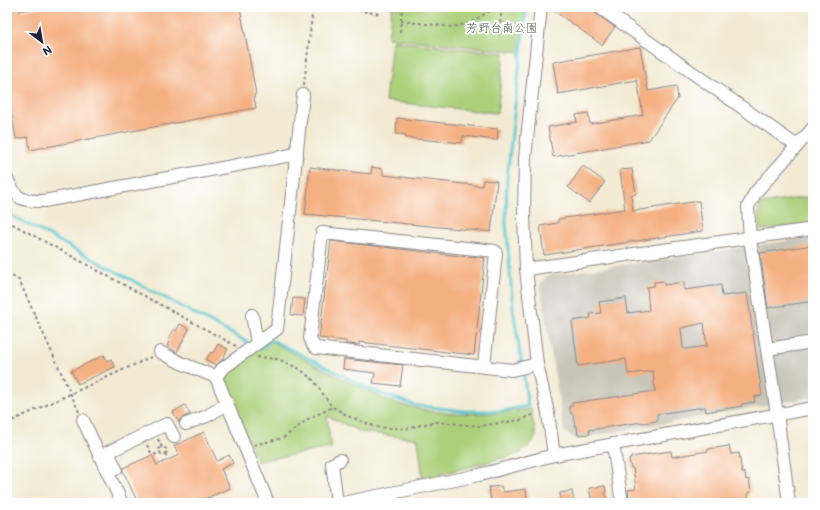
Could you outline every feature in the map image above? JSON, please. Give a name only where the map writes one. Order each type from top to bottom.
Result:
[{"type":"street","points":[[541,7],[525,158],[524,216],[526,269],[537,364],[548,413],[554,455]]},
{"type":"street","points":[[599,7],[797,146]]},
{"type":"street","points":[[216,377],[222,369],[277,330],[303,95]]},
{"type":"street","points":[[788,503],[777,414],[750,239],[748,207],[755,193],[813,128]]},
{"type":"street","points":[[7,178],[14,193],[21,199],[29,201],[44,201],[297,154]]},
{"type":"street","points":[[526,269],[750,239],[813,229]]},
{"type":"street","points":[[484,366],[496,253],[494,251],[322,233],[310,338],[316,348],[512,370],[537,364]]},
{"type":"street","points":[[252,315],[257,343]]},
{"type":"street","points":[[767,349],[813,342]]},
{"type":"street","points":[[160,352],[216,377],[268,503]]},
{"type":"street","points":[[192,418],[207,416],[227,404]]},
{"type":"street","points":[[343,503],[371,500],[479,475],[554,455],[813,408]]},
{"type":"street","points":[[83,420],[104,454],[116,469]]},
{"type":"street","points":[[104,454],[168,424],[174,437]]},
{"type":"street","points":[[613,444],[622,503]]},
{"type":"street","points":[[104,454],[122,503]]},
{"type":"street","points":[[337,503],[332,464],[340,460]]},
{"type":"path","points":[[303,95],[313,7]]},
{"type":"path","points":[[334,7],[381,14]]},
{"type":"path","points":[[400,32],[402,7]]},
{"type":"path","points":[[401,22],[452,27],[470,23],[496,7]]},
{"type":"path","points":[[499,35],[502,7]]},
{"type":"path","points":[[7,221],[244,354],[278,359],[300,369],[314,380],[333,407],[350,417],[377,427],[406,429],[436,422],[480,426],[520,420],[535,414]]},
{"type":"path","points":[[7,273],[19,280],[83,420]]},
{"type":"path","points":[[7,423],[160,352]]},
{"type":"path","points":[[245,447],[283,438],[308,419],[333,407]]},
{"type":"path","points":[[160,452],[160,447],[165,447],[168,450],[165,454]]},
{"type":"path","points":[[154,455],[160,452],[161,454],[165,454],[168,459]]},
{"type":"shaded area","points":[[813,237],[813,397],[576,439],[564,431],[540,285],[547,276]]},
{"type":"green space","name":"芳野台南公園","points":[[392,7],[526,7],[521,52],[388,38]]},
{"type":"green space","points":[[392,41],[504,53],[497,113],[385,101]]},
{"type":"green space","points":[[813,196],[813,223],[761,230],[759,228],[758,214],[760,204]]},
{"type":"green space","points":[[269,340],[317,366],[395,403],[428,410],[462,414],[497,413],[531,409],[536,437],[528,447],[521,450],[522,453],[423,479],[418,439],[361,432],[327,416],[331,448],[257,461],[226,389],[225,374]]},
{"type":"building","points":[[19,7],[19,11],[42,7],[240,7],[256,94],[254,95],[256,108],[30,150],[28,137],[16,139],[7,88],[7,8]]},
{"type":"building","points":[[549,7],[591,7],[595,13],[615,27],[602,45]]},
{"type":"building","points":[[640,47],[648,91],[676,86],[678,98],[649,140],[553,157],[548,127],[577,122],[576,115],[588,113],[590,124],[643,115],[637,80],[558,94],[553,62]]},
{"type":"building","points":[[397,118],[498,129],[497,140],[463,136],[462,143],[406,138],[406,135],[396,134]]},
{"type":"building","points":[[583,166],[605,182],[589,203],[568,187]]},
{"type":"building","points":[[310,167],[371,174],[372,167],[383,169],[383,175],[482,186],[483,180],[497,181],[491,232],[305,214]]},
{"type":"building","points":[[632,169],[636,194],[631,195],[633,211],[699,201],[703,231],[544,255],[540,226],[558,223],[558,219],[625,209],[620,170]]},
{"type":"building","points":[[331,241],[485,258],[474,355],[359,342],[359,345],[346,344],[346,341],[319,338]]},
{"type":"building","points":[[813,245],[813,301],[768,308],[760,253]]},
{"type":"building","points":[[663,281],[664,285],[684,282],[684,290],[721,285],[722,296],[747,293],[762,395],[754,397],[755,402],[742,404],[742,406],[706,412],[705,407],[657,414],[657,421],[589,430],[590,434],[578,435],[577,426],[575,426],[573,414],[571,414],[569,406],[572,406],[572,403],[655,391],[653,371],[628,374],[626,359],[578,366],[572,321],[591,318],[590,314],[601,313],[599,302],[626,298],[628,313],[649,310],[647,287],[654,286],[654,282]],"holes":[[[704,323],[707,346],[683,348],[681,328]]]},
{"type":"building","points":[[293,298],[305,299],[303,316],[291,315]]},
{"type":"building","points":[[180,324],[189,329],[177,352],[167,346],[174,329],[176,331]]},
{"type":"building","points":[[218,344],[228,349],[222,360],[216,365],[206,360],[211,352],[213,353]]},
{"type":"building","points":[[104,355],[107,361],[111,359],[115,367],[78,384],[71,371]]},
{"type":"building","points":[[344,359],[403,365],[400,386],[373,383],[375,373],[343,369]]},
{"type":"building","points":[[185,405],[190,414],[180,419],[179,423],[173,412]]},
{"type":"building","points":[[204,432],[217,461],[229,455],[233,463],[221,469],[230,488],[200,501],[199,499],[190,503],[138,503],[123,468],[152,455],[157,465],[179,455],[174,446]]},
{"type":"building","points":[[729,446],[731,454],[739,453],[742,473],[745,473],[746,480],[749,479],[751,492],[748,493],[748,503],[638,503],[638,499],[629,500],[628,490],[636,489],[633,468],[631,468],[629,459],[631,459],[631,457],[671,451],[672,457]]},
{"type":"building","points":[[501,486],[503,492],[526,489],[528,503],[491,503],[489,487]]},
{"type":"building","points":[[605,486],[607,503],[592,503],[589,488]]},
{"type":"building","points":[[572,491],[574,503],[561,503],[560,493]]},
{"type":"waterway","points":[[522,365],[513,309],[506,222],[507,178],[526,7]]},
{"type":"waterway","points":[[7,213],[251,344]]},
{"type":"waterway","points":[[258,347],[261,349],[272,340],[374,391],[414,405],[463,411],[501,411],[528,406],[523,371]]}]
